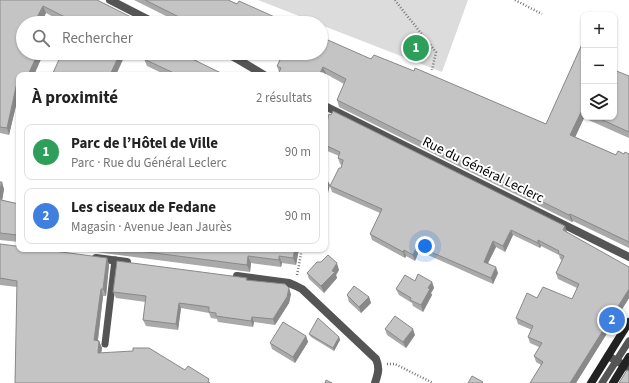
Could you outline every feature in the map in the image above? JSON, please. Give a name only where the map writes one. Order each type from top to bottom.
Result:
[{"type":"main road","points":[[591,383],[629,322]]},
{"type":"main road","points":[[613,383],[626,367],[629,357]]},
{"type":"street","points":[[110,0],[141,16]]},
{"type":"street","points":[[239,60],[259,72]]},
{"type":"street","name":"Rue du Général Leclerc","points":[[328,107],[629,256]]},
{"type":"street","points":[[85,256],[139,263]]},
{"type":"street","points":[[226,275],[289,283],[302,289],[376,359],[379,364],[379,373],[375,383]]},
{"type":"street","points":[[608,356],[626,367]]},
{"type":"lane","points":[[105,344],[115,260]]},
{"type":"lane","points":[[602,383],[629,340]]},
{"type":"path","points":[[395,0],[436,52],[432,70]]},
{"type":"path","points":[[516,0],[542,14]]},
{"type":"path","points":[[296,286],[301,252]]},
{"type":"path","points":[[379,364],[395,364],[433,383]]},
{"type":"shaded area","points":[[258,0],[468,0],[442,72],[328,28],[328,16],[299,16]]},
{"type":"building","points":[[0,0],[97,0],[129,16],[63,16],[43,6],[38,16],[16,16],[16,60],[35,60],[29,72],[16,72],[16,87],[7,128],[0,127]]},
{"type":"building","points":[[145,0],[228,0],[237,4],[239,1],[272,16],[177,16]]},
{"type":"building","points":[[328,40],[371,59],[374,55],[414,71],[415,68],[546,124],[581,46],[581,112],[570,135],[616,155],[618,151],[624,154],[625,152],[629,154],[629,242],[570,214],[569,215],[337,100],[346,79],[323,67],[320,72],[279,72],[281,68],[277,66],[280,60],[328,60]]},
{"type":"building","points":[[59,60],[117,60],[111,72],[53,72]]},
{"type":"building","points":[[146,60],[194,60],[219,72],[172,72]]},
{"type":"building","points":[[617,71],[629,76],[629,132],[603,120],[617,120]]},
{"type":"building","points":[[333,111],[565,226],[563,230],[629,267],[629,289],[570,383],[530,383],[543,362],[534,356],[542,343],[528,337],[533,326],[516,318],[527,293],[537,298],[543,287],[572,299],[579,284],[556,273],[564,256],[558,253],[559,251],[538,240],[538,243],[511,230],[503,246],[493,241],[484,262],[496,267],[491,278],[417,246],[413,255],[404,250],[403,252],[370,234],[382,209],[330,186],[339,168],[341,168],[343,161],[338,158],[340,152],[328,146],[328,118],[329,114],[331,115]]},
{"type":"building","points":[[0,198],[1,200],[16,203],[16,235],[0,233]]},
{"type":"building","points":[[0,244],[16,246],[16,252],[62,252],[107,258],[94,340],[99,341],[98,353],[133,351],[133,348],[149,348],[185,370],[188,366],[209,379],[208,382],[210,383],[15,383],[17,281],[0,278]]},
{"type":"building","points":[[147,252],[294,252],[293,258],[279,256],[279,260],[248,256],[247,265]]},
{"type":"building","points":[[328,255],[337,263],[332,271],[335,272],[321,286],[307,273],[317,262],[321,262]]},
{"type":"building","points":[[117,261],[247,278],[246,280],[285,284],[289,288],[287,297],[273,319],[252,317],[251,321],[216,316],[216,313],[209,312],[209,307],[179,303],[176,324],[143,320],[146,296],[113,292]]},
{"type":"building","points":[[418,274],[432,282],[428,288],[430,289],[421,305],[410,300],[411,298],[396,289],[405,275],[415,281]]},
{"type":"building","points":[[354,286],[369,297],[359,307],[347,295]]},
{"type":"building","points":[[395,316],[413,329],[403,342],[385,329]]},
{"type":"building","points":[[318,318],[339,337],[333,348],[309,334]]},
{"type":"building","points":[[283,322],[306,336],[293,357],[270,343]]},
{"type":"building","points":[[627,370],[629,371],[629,383],[619,383]]},
{"type":"building","points":[[472,376],[483,382],[468,383]]},
{"type":"building","points":[[326,380],[332,383],[325,383]]},
{"type":"place","name":"Parc de l’Hôtel de Ville","points":[[416,48]]},
{"type":"place","name":"Les ciseaux de Fedane","points":[[612,320]]}]
